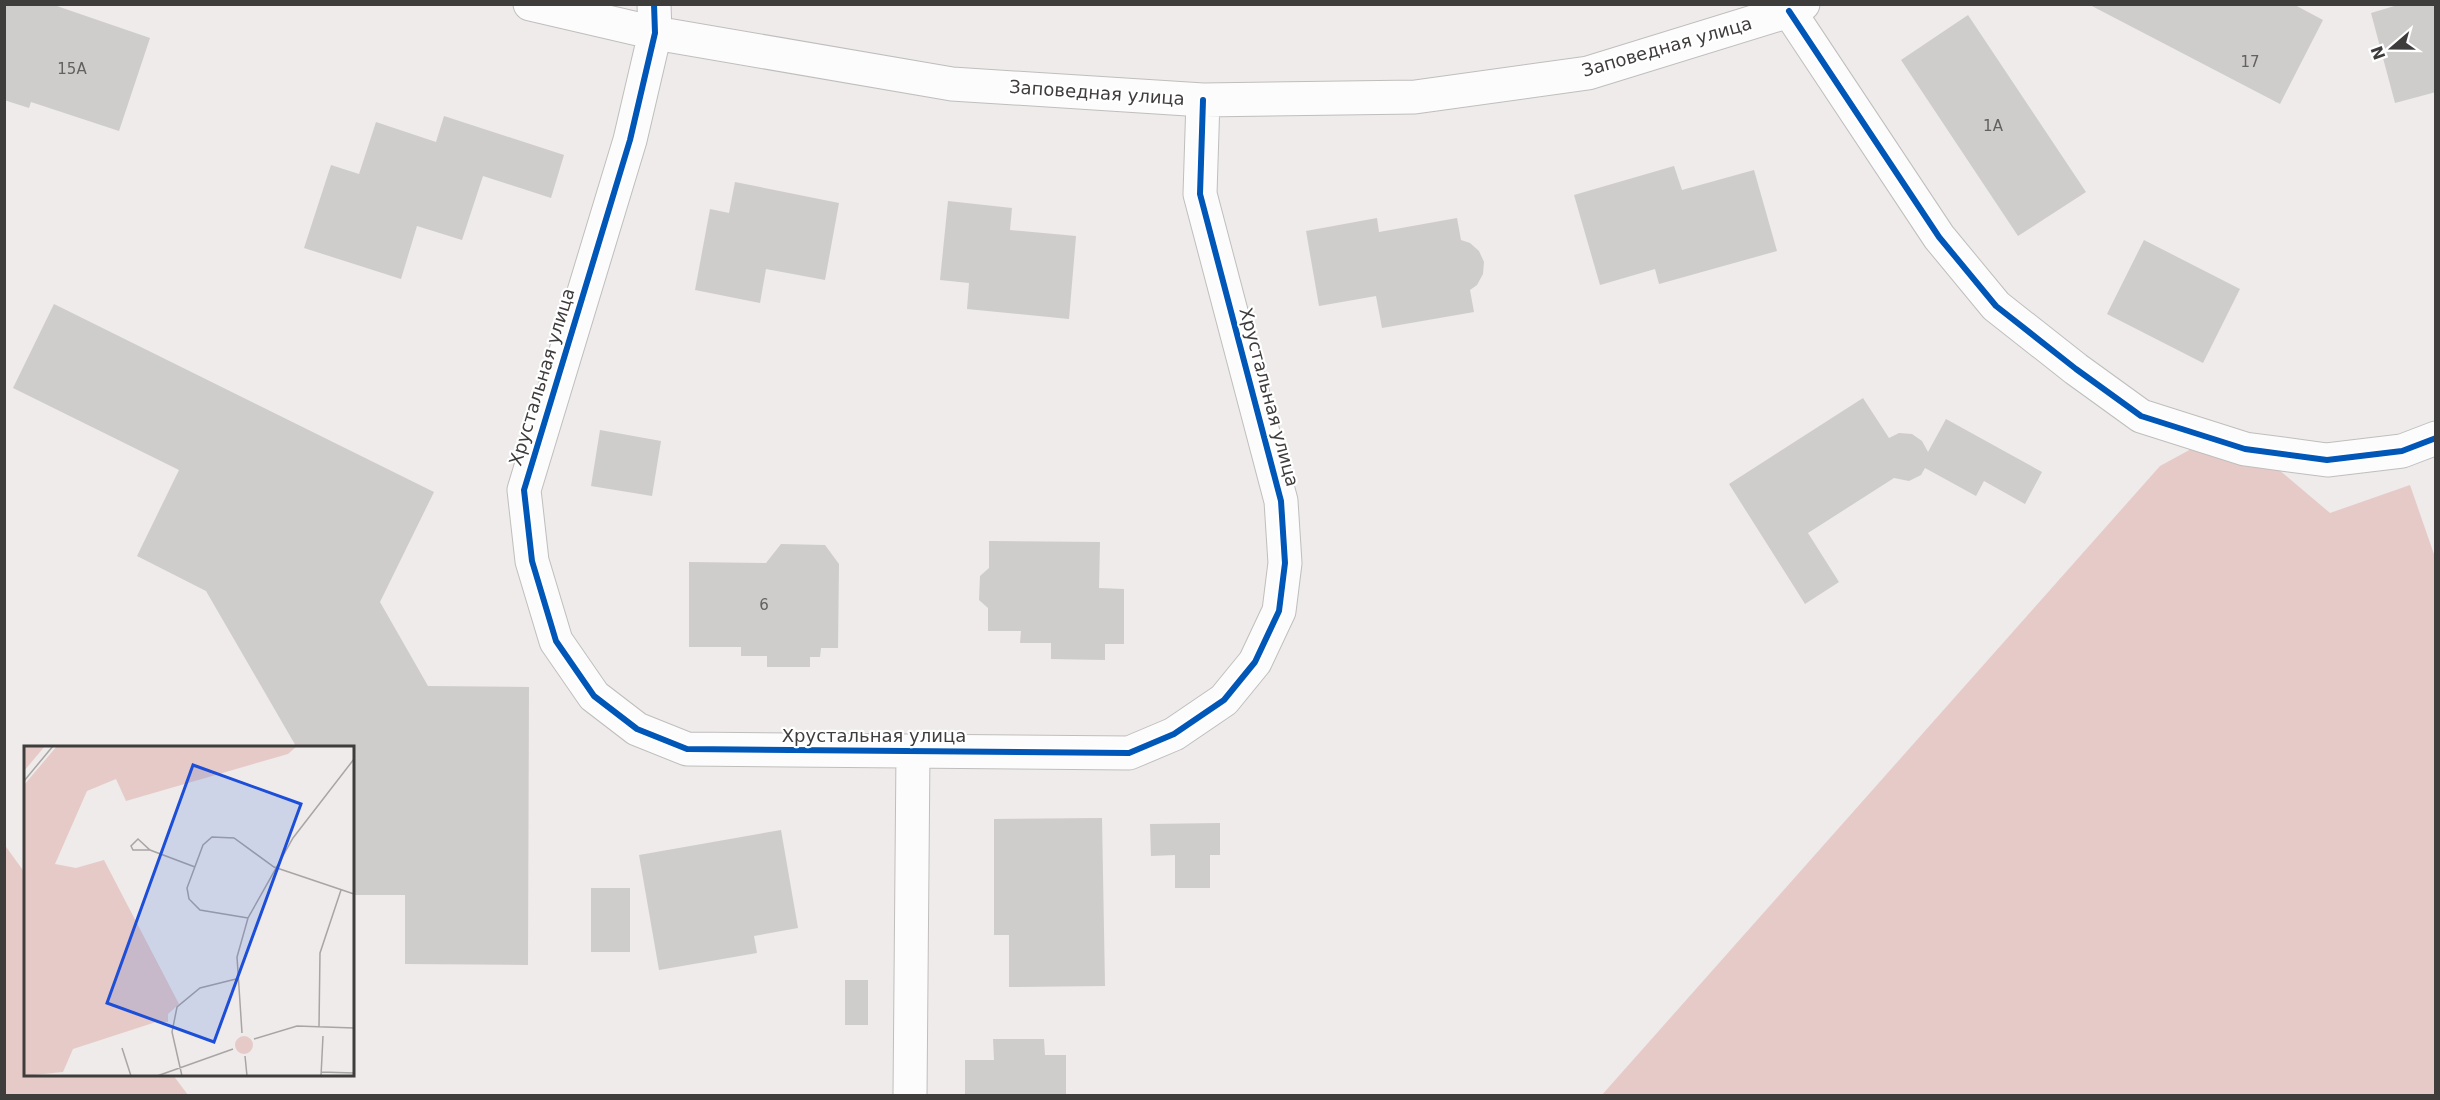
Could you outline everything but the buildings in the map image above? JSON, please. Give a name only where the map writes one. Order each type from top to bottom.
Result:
[{"type":"street","name":"Заповедная улица","points":[[530,4],[654,19],[952,84],[1203,100],[1415,97],[1588,73],[1796,8]]},
{"type":"street","points":[[1796,8],[1939,237],[1996,306],[2076,369],[2141,416],[2245,448],[2327,460],[2402,451],[2436,438]]},
{"type":"street","name":"Хрустальная улица","points":[[654,19],[630,140],[524,490],[532,561],[556,641],[594,696],[637,729],[687,749],[1129,753],[1174,734],[1224,700],[1255,662],[1279,611],[1285,562],[1281,501],[1200,194],[1203,100]]},
{"type":"street","points":[[910,1095],[913,751]]},
{"type":"shaded area","points":[[2204,442],[2278,469],[2330,513],[2410,485],[2436,560],[2435,1095],[1601,1096],[2160,466]]},
{"type":"shaded area","points":[[4,844],[24,872],[24,1076],[174,1076],[188,1095],[5,1095]]},
{"type":"cycle path","points":[[654,4],[655,33],[630,140],[524,490],[532,561],[556,641],[594,696],[637,729],[687,749],[1129,753],[1174,734],[1224,700],[1255,662],[1279,611],[1285,563],[1281,501],[1200,194],[1203,100]]},
{"type":"cycle path","points":[[1789,11],[1939,237],[1996,306],[2076,369],[2141,416],[2245,449],[2327,460],[2402,451],[2436,438]]}]
